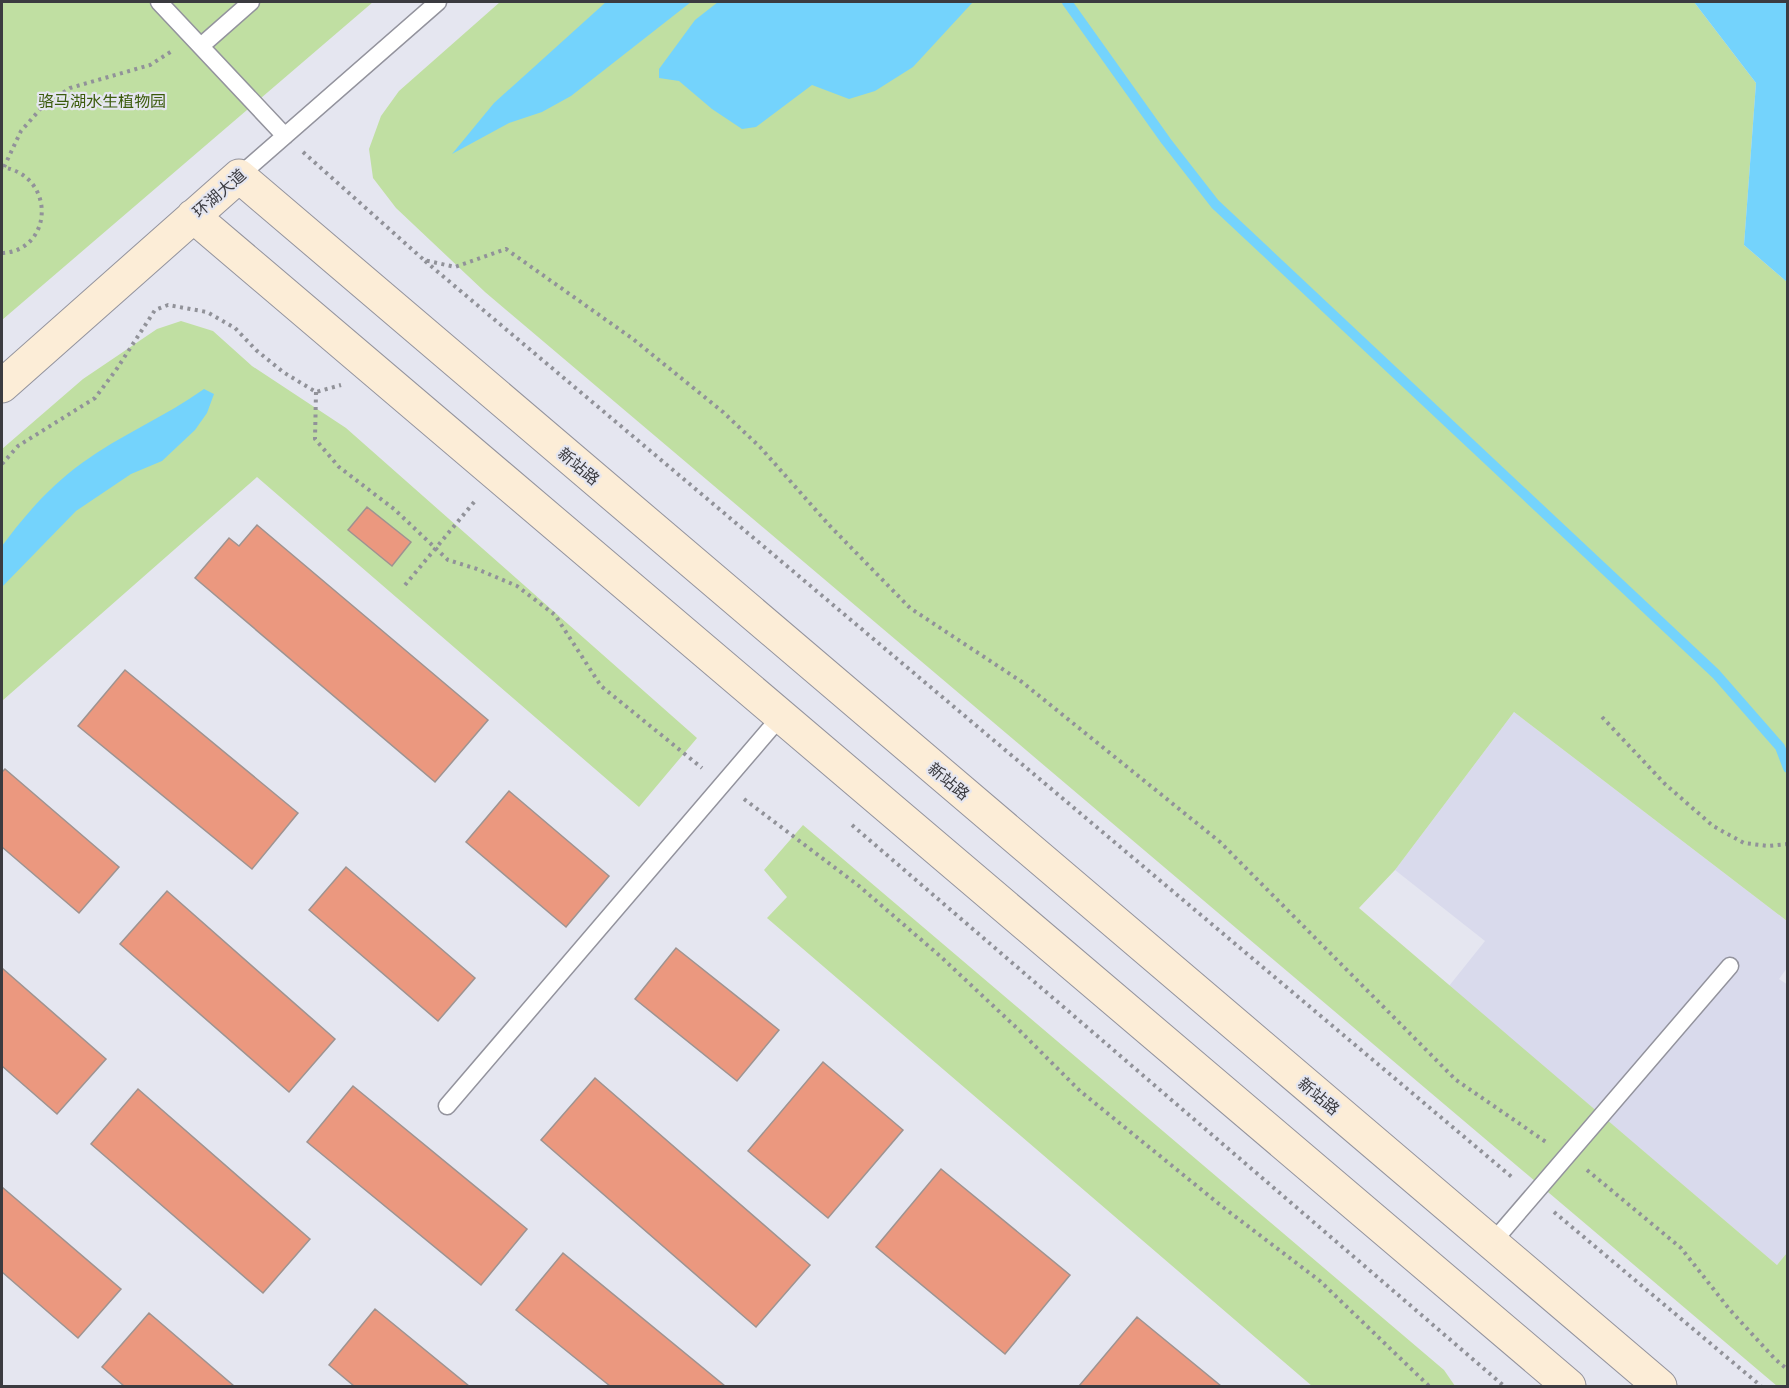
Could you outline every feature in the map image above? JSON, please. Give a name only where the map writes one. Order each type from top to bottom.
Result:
[{"type":"street","name":"环湖大道","points":[[2,386],[239,176]]},
{"type":"street","name":"新站路","points":[[239,176],[1660,1386]]},
{"type":"street","points":[[193,216],[1569,1386]]},
{"type":"lane","points":[[159,2],[285,136]]},
{"type":"lane","points":[[197,42],[251,2]]},
{"type":"lane","name":"环湖大道","points":[[239,176],[438,2]]},
{"type":"lane","points":[[447,1106],[780,716]]},
{"type":"lane","points":[[1492,1243],[1730,966]]},
{"type":"path","points":[[2,253],[20,248],[31,240],[39,228],[42,214],[41,200],[35,186],[25,176],[13,169],[3,167],[21,131],[43,106],[70,88],[150,65],[197,42]]},
{"type":"path","points":[[285,136],[424,260],[1761,1386]]},
{"type":"path","points":[[424,260],[455,267],[506,249],[633,339],[723,412],[760,447],[830,526],[910,608],[1022,682],[1220,842],[1456,1080],[1608,1186],[1681,1248],[1730,1310],[1788,1370]]},
{"type":"path","points":[[2,465],[18,446],[95,398],[155,309],[168,305],[207,312],[235,328],[256,350],[283,372],[316,392],[380,375]]},
{"type":"path","points":[[316,392],[315,439],[339,467],[394,508],[448,560],[517,586],[555,615],[601,686],[723,784],[859,886],[948,964],[1080,1091],[1224,1208],[1320,1281],[1429,1386]]},
{"type":"path","points":[[405,585],[475,501]]},
{"type":"path","points":[[1602,717],[1665,784],[1713,826],[1744,843],[1768,846],[1788,844]]},
{"type":"shaded area","points":[[1514,712],[1787,921],[1787,968],[1779,979],[1788,985],[1788,1253],[1777,1265],[1449,986],[1485,941],[1395,870]]},
{"type":"green space","name":"骆马湖水生植物园","points":[[2,2],[373,2],[2,320]]},
{"type":"green space","points":[[500,2],[1694,2],[1756,83],[1744,245],[1787,282],[1787,921],[1514,712],[1395,870],[1359,908],[1777,1265],[1787,1253],[1787,1386],[1777,1386],[485,292],[396,208],[373,178],[369,149],[381,116],[399,91]]},
{"type":"green space","points":[[181,321],[213,331],[252,366],[346,428],[697,738],[639,807],[257,477],[2,701],[2,449],[83,379],[157,329]]},
{"type":"green space","points":[[803,825],[1444,1370],[1455,1386],[1312,1386],[767,918],[787,897],[764,870]]},
{"type":"water","points":[[606,2],[691,2],[571,96],[542,112],[509,123],[452,154],[494,103]]},
{"type":"water","points":[[718,2],[973,2],[913,67],[875,91],[849,99],[812,85],[756,127],[742,129],[712,109],[679,81],[659,78],[659,69],[695,20]]},
{"type":"water","points":[[1694,2],[1787,2],[1787,282],[1744,245],[1756,83]]},
{"type":"water","points":[[204,389],[214,394],[207,413],[195,430],[162,461],[131,474],[76,511],[2,587],[2,546],[49,491],[70,472],[97,453]]},
{"type":"building","points":[[367,507],[411,542],[392,566],[348,530]]},
{"type":"building","points":[[257,525],[488,720],[435,782],[195,578],[229,538],[239,546]]},
{"type":"building","points":[[125,670],[298,813],[252,869],[78,726]]},
{"type":"building","points":[[5,769],[119,867],[79,913],[2,847],[2,772]]},
{"type":"building","points":[[509,791],[609,876],[566,927],[466,842]]},
{"type":"building","points":[[346,867],[475,978],[438,1021],[309,910]]},
{"type":"building","points":[[167,891],[335,1039],[289,1092],[120,944]]},
{"type":"building","points":[[676,948],[779,1030],[737,1081],[635,999]]},
{"type":"building","points":[[2,968],[106,1059],[57,1114],[2,1066]]},
{"type":"building","points":[[823,1062],[903,1130],[828,1218],[748,1151]]},
{"type":"building","points":[[595,1078],[810,1265],[756,1327],[541,1140]]},
{"type":"building","points":[[353,1086],[527,1229],[481,1285],[307,1142]]},
{"type":"building","points":[[138,1089],[310,1239],[263,1293],[91,1144]]},
{"type":"building","points":[[941,1169],[1070,1275],[1005,1354],[876,1247]]},
{"type":"building","points":[[2,1187],[121,1289],[78,1338],[2,1272]]},
{"type":"building","points":[[563,1253],[725,1386],[610,1386],[516,1310]]},
{"type":"building","points":[[375,1309],[469,1386],[354,1386],[329,1365]]},
{"type":"building","points":[[149,1313],[234,1386],[124,1386],[102,1367]]},
{"type":"building","points":[[1137,1317],[1221,1386],[1079,1386]]},
{"type":"waterway","points":[[1067,2],[1166,141],[1215,204],[1716,674],[1780,747],[1788,768]]}]
